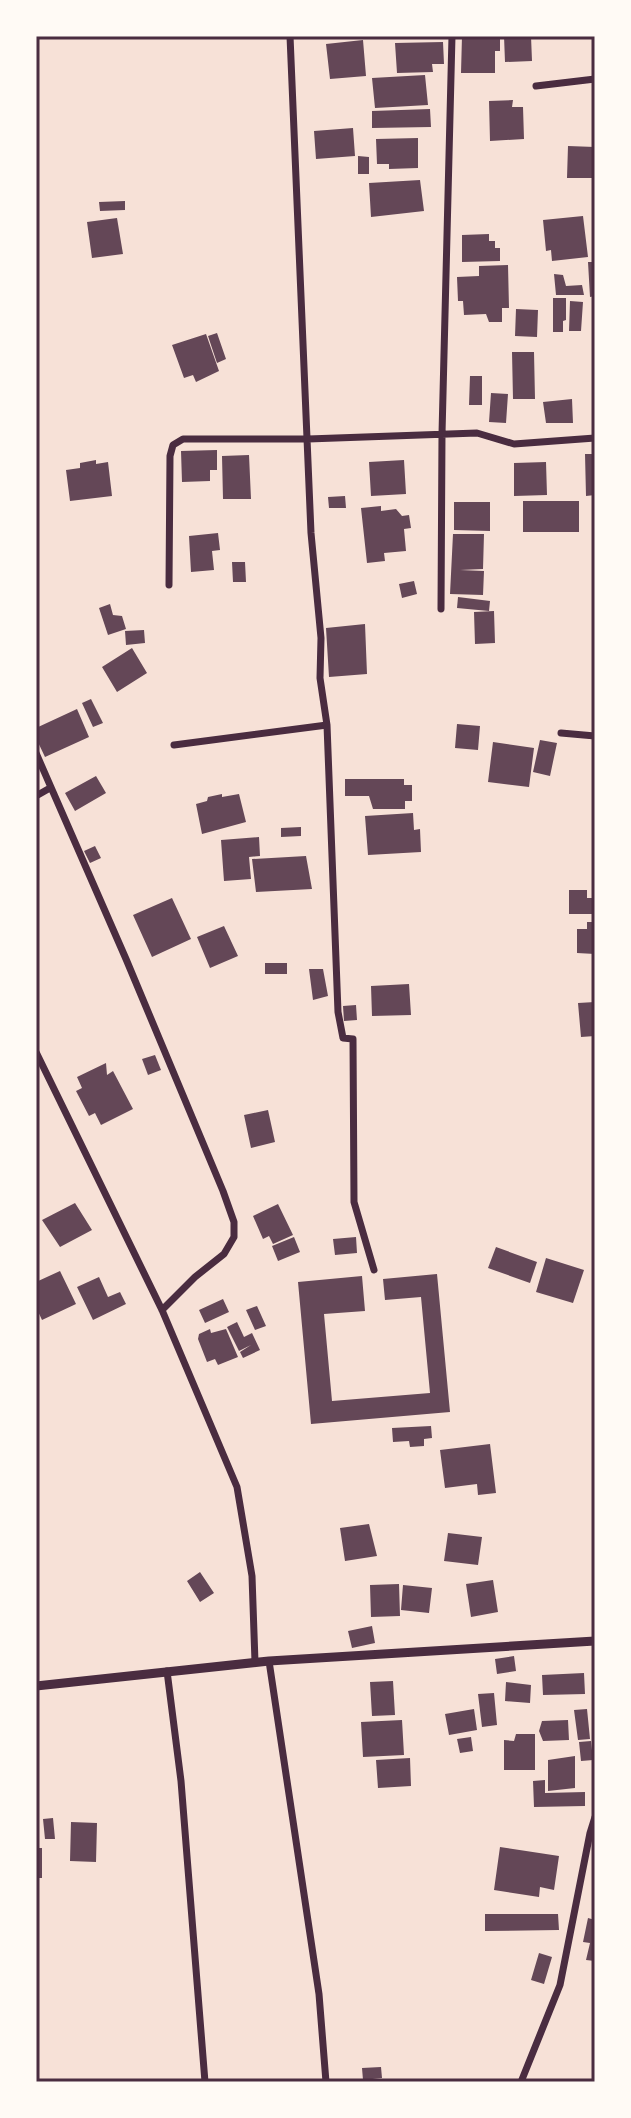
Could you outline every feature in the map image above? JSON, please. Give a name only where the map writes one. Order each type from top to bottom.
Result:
[{"type":"street","points":[[290,36],[311,533],[321,638],[320,678],[327,725],[338,1012],[343,1038],[353,1039],[354,1202],[374,1270]]},
{"type":"street","points":[[441,609],[452,36]]},
{"type":"street","points":[[536,86],[595,79]]},
{"type":"street","points":[[169,585],[170,456],[173,445],[183,439],[308,439],[477,433],[514,444],[595,438]]},
{"type":"street","points":[[174,745],[327,725]]},
{"type":"street","points":[[561,733],[595,736]]},
{"type":"street","points":[[36,753],[133,973],[234,1222],[234,1237],[224,1254],[162,1310]]},
{"type":"street","points":[[36,796],[50,788]]},
{"type":"street","points":[[36,1052],[162,1310],[237,1487],[252,1576],[255,1662]]},
{"type":"street","points":[[36,1686],[255,1662],[595,1641]]},
{"type":"street","points":[[269,1661],[319,1994],[326,2082]]},
{"type":"street","points":[[167,1671],[181,1781],[205,2082]]},
{"type":"street","points":[[521,2082],[560,1985],[595,1817]]},
{"type":"building","points":[[462,36],[500,36],[500,51],[495,51],[495,73],[461,73]]},
{"type":"building","points":[[504,36],[531,36],[532,61],[505,62]]},
{"type":"building","points":[[363,40],[366,76],[330,79],[326,44]]},
{"type":"building","points":[[443,42],[444,64],[432,64],[433,72],[397,73],[395,43]]},
{"type":"building","points":[[425,75],[428,105],[375,108],[372,78]]},
{"type":"building","points":[[513,100],[512,107],[523,107],[524,139],[490,141],[489,101]]},
{"type":"building","points":[[430,109],[431,127],[372,128],[372,111]]},
{"type":"building","points":[[353,128],[355,156],[316,159],[314,131]]},
{"type":"building","points":[[418,138],[418,168],[389,169],[389,164],[377,164],[376,139]]},
{"type":"building","points":[[568,146],[595,147],[595,178],[567,178]]},
{"type":"building","points":[[358,156],[369,157],[369,174],[358,174]]},
{"type":"building","points":[[420,180],[424,211],[371,217],[369,183]]},
{"type":"building","points":[[125,201],[125,210],[100,211],[99,202]]},
{"type":"building","points":[[583,216],[588,257],[552,261],[551,250],[546,251],[543,220]]},
{"type":"building","points":[[117,218],[123,254],[92,258],[87,222]]},
{"type":"building","points":[[489,234],[489,241],[495,241],[495,248],[500,248],[500,261],[462,262],[462,235]]},
{"type":"building","points":[[588,262],[595,262],[595,296],[590,297]]},
{"type":"building","points":[[508,265],[509,308],[502,308],[502,322],[489,322],[486,314],[464,315],[463,301],[458,301],[457,277],[479,276],[479,266]]},
{"type":"building","points":[[554,274],[563,275],[566,286],[582,285],[584,295],[556,295]]},
{"type":"building","points":[[553,298],[566,298],[563,332],[553,332]]},
{"type":"building","points":[[570,301],[583,302],[581,331],[569,331]]},
{"type":"building","points":[[516,309],[538,310],[537,337],[515,336]]},
{"type":"building","points":[[217,333],[226,359],[217,363],[208,336]]},
{"type":"building","points":[[206,334],[219,371],[196,382],[193,375],[184,378],[172,345]]},
{"type":"building","points":[[512,352],[534,352],[535,399],[513,399]]},
{"type":"building","points":[[470,376],[482,376],[482,405],[469,405]]},
{"type":"building","points":[[491,393],[508,394],[506,423],[489,422]]},
{"type":"building","points":[[572,399],[573,423],[546,423],[543,402]]},
{"type":"building","points":[[217,450],[217,470],[210,470],[210,481],[182,482],[181,451]]},
{"type":"building","points":[[585,454],[595,454],[595,495],[586,496]]},
{"type":"building","points":[[249,455],[251,499],[223,499],[222,456]]},
{"type":"building","points":[[96,460],[96,464],[108,462],[112,496],[70,501],[66,470],[80,468],[80,463]]},
{"type":"building","points":[[404,460],[406,494],[371,496],[369,462]]},
{"type":"building","points":[[546,462],[547,495],[514,496],[514,463]]},
{"type":"building","points":[[345,496],[346,508],[329,508],[328,497]]},
{"type":"building","points":[[523,501],[579,501],[579,532],[523,532]]},
{"type":"building","points":[[454,502],[490,502],[490,531],[454,530]]},
{"type":"building","points":[[381,506],[381,511],[396,509],[402,516],[409,515],[411,528],[404,529],[406,551],[384,553],[385,561],[367,563],[361,508]]},
{"type":"building","points":[[218,533],[220,550],[212,551],[214,570],[191,572],[189,536]]},
{"type":"building","points":[[453,534],[484,534],[483,569],[460,570],[484,571],[483,595],[450,594]]},
{"type":"building","points":[[232,562],[245,562],[246,582],[233,582]]},
{"type":"building","points":[[414,581],[417,594],[402,598],[399,584]]},
{"type":"building","points":[[458,597],[490,601],[489,611],[457,608]]},
{"type":"building","points":[[110,604],[113,615],[122,616],[126,629],[108,635],[99,608]]},
{"type":"building","points":[[494,611],[495,643],[475,644],[474,612]]},
{"type":"building","points":[[365,624],[367,674],[329,677],[326,628]]},
{"type":"building","points":[[144,630],[145,643],[126,645],[125,631]]},
{"type":"building","points":[[132,648],[147,673],[117,692],[102,667]]},
{"type":"building","points":[[91,699],[103,723],[93,727],[82,703]]},
{"type":"building","points":[[77,709],[89,737],[45,757],[36,738],[36,728]]},
{"type":"building","points":[[457,724],[480,726],[478,750],[455,748]]},
{"type":"building","points":[[540,740],[557,743],[550,776],[533,772]]},
{"type":"building","points":[[493,742],[534,748],[529,787],[488,782]]},
{"type":"building","points":[[96,776],[106,793],[75,811],[65,793]]},
{"type":"building","points":[[345,779],[404,779],[404,785],[412,785],[412,801],[405,801],[405,809],[373,809],[369,796],[345,796]]},
{"type":"building","points":[[222,794],[222,797],[239,794],[246,822],[202,834],[196,804]]},
{"type":"building","points":[[413,813],[414,830],[420,829],[421,852],[368,855],[365,816]]},
{"type":"building","points":[[301,827],[301,836],[281,837],[281,828]]},
{"type":"building","points":[[259,837],[260,856],[249,857],[251,879],[224,881],[221,840]]},
{"type":"building","points":[[95,846],[101,858],[90,863],[84,851]]},
{"type":"building","points":[[306,856],[312,889],[256,892],[252,859]]},
{"type":"building","points":[[569,890],[587,890],[587,898],[592,898],[593,914],[569,914]]},
{"type":"building","points":[[172,898],[191,939],[152,957],[133,915]]},
{"type":"building","points":[[587,922],[595,922],[595,954],[577,953],[577,929],[587,929]]},
{"type":"building","points":[[224,926],[238,956],[210,968],[197,937]]},
{"type":"building","points":[[265,963],[287,963],[287,974],[265,974]]},
{"type":"building","points":[[309,969],[323,969],[328,996],[313,1000]]},
{"type":"building","points":[[409,984],[411,1015],[372,1016],[371,986]]},
{"type":"building","points":[[595,1002],[595,1036],[581,1037],[578,1003]]},
{"type":"building","points":[[356,1005],[357,1020],[344,1021],[343,1006]]},
{"type":"building","points":[[155,1055],[161,1070],[148,1075],[142,1059]]},
{"type":"building","points":[[106,1063],[107,1075],[113,1071],[133,1109],[101,1125],[95,1113],[89,1116],[76,1091],[82,1088],[77,1077]]},
{"type":"building","points":[[268,1110],[275,1142],[251,1148],[244,1115]]},
{"type":"building","points":[[75,1203],[92,1230],[60,1247],[42,1220]]},
{"type":"building","points":[[278,1204],[293,1235],[273,1244],[269,1236],[263,1239],[253,1216]]},
{"type":"building","points":[[294,1237],[300,1252],[278,1261],[272,1246]]},
{"type":"building","points":[[356,1237],[357,1253],[335,1255],[333,1239]]},
{"type":"building","points":[[496,1247],[537,1262],[530,1283],[488,1268]]},
{"type":"building","points":[[546,1258],[584,1270],[573,1303],[536,1292]]},
{"type":"building","points":[[60,1271],[76,1304],[42,1320],[36,1307],[36,1282]]},
{"type":"building","points":[[437,1274],[450,1412],[311,1424],[298,1282],[362,1276],[365,1311],[324,1314],[332,1401],[430,1393],[421,1297],[385,1300],[383,1279]]},
{"type":"building","points":[[99,1277],[108,1297],[120,1292],[126,1304],[93,1320],[77,1287]]},
{"type":"building","points":[[223,1299],[229,1312],[205,1323],[199,1310]]},
{"type":"building","points":[[257,1306],[266,1326],[255,1330],[246,1310]]},
{"type":"building","points":[[237,1322],[244,1337],[252,1333],[260,1350],[243,1358],[240,1352],[251,1345],[239,1351],[227,1327]]},
{"type":"building","points":[[210,1329],[211,1333],[226,1329],[238,1357],[218,1365],[215,1359],[207,1362],[198,1339],[199,1334]]},
{"type":"building","points":[[431,1426],[432,1438],[424,1439],[424,1446],[410,1447],[409,1441],[393,1442],[392,1428]]},
{"type":"building","points":[[490,1444],[496,1493],[478,1495],[477,1484],[445,1488],[440,1450]]},
{"type":"building","points":[[369,1524],[377,1556],[345,1561],[340,1528]]},
{"type":"building","points":[[448,1533],[482,1537],[478,1565],[444,1561]]},
{"type":"building","points":[[200,1572],[214,1593],[200,1602],[187,1581]]},
{"type":"building","points":[[493,1580],[498,1612],[471,1617],[466,1584]]},
{"type":"building","points":[[399,1584],[400,1616],[371,1617],[370,1585]]},
{"type":"building","points":[[403,1585],[432,1588],[429,1613],[401,1610]]},
{"type":"building","points":[[372,1626],[375,1643],[352,1648],[348,1631]]},
{"type":"building","points":[[514,1656],[516,1671],[497,1674],[495,1659]]},
{"type":"building","points":[[584,1673],[585,1694],[543,1695],[542,1675]]},
{"type":"building","points":[[393,1681],[395,1715],[372,1716],[370,1682]]},
{"type":"building","points":[[506,1682],[531,1685],[530,1703],[505,1701]]},
{"type":"building","points":[[494,1693],[497,1725],[482,1727],[478,1694]]},
{"type":"building","points":[[474,1709],[477,1730],[449,1735],[445,1714]]},
{"type":"building","points":[[587,1709],[590,1739],[578,1740],[574,1710]]},
{"type":"building","points":[[402,1720],[404,1755],[363,1757],[361,1722]]},
{"type":"building","points":[[568,1720],[569,1740],[543,1741],[539,1731],[542,1721]]},
{"type":"building","points":[[516,1734],[535,1734],[535,1770],[504,1770],[504,1740],[514,1741]]},
{"type":"building","points":[[471,1737],[473,1751],[460,1753],[457,1739]]},
{"type":"building","points":[[591,1741],[593,1760],[581,1761],[579,1742]]},
{"type":"building","points":[[575,1756],[575,1788],[548,1791],[548,1760]]},
{"type":"building","points":[[410,1758],[411,1786],[378,1788],[376,1760]]},
{"type":"building","points":[[545,1780],[545,1793],[585,1792],[585,1806],[534,1807],[533,1781]]},
{"type":"building","points":[[53,1818],[55,1839],[45,1839],[43,1819]]},
{"type":"building","points":[[71,1822],[97,1823],[96,1862],[70,1861]]},
{"type":"building","points":[[500,1847],[559,1856],[554,1890],[540,1887],[539,1897],[494,1890]]},
{"type":"building","points":[[36,1848],[42,1848],[42,1878],[36,1878]]},
{"type":"building","points":[[485,1914],[558,1914],[559,1930],[485,1931]]},
{"type":"building","points":[[588,1918],[595,1920],[595,1961],[586,1960],[590,1943],[583,1942]]},
{"type":"building","points":[[539,1953],[552,1957],[544,1984],[531,1980]]},
{"type":"building","points":[[381,2067],[382,2078],[363,2080],[362,2068]]}]
